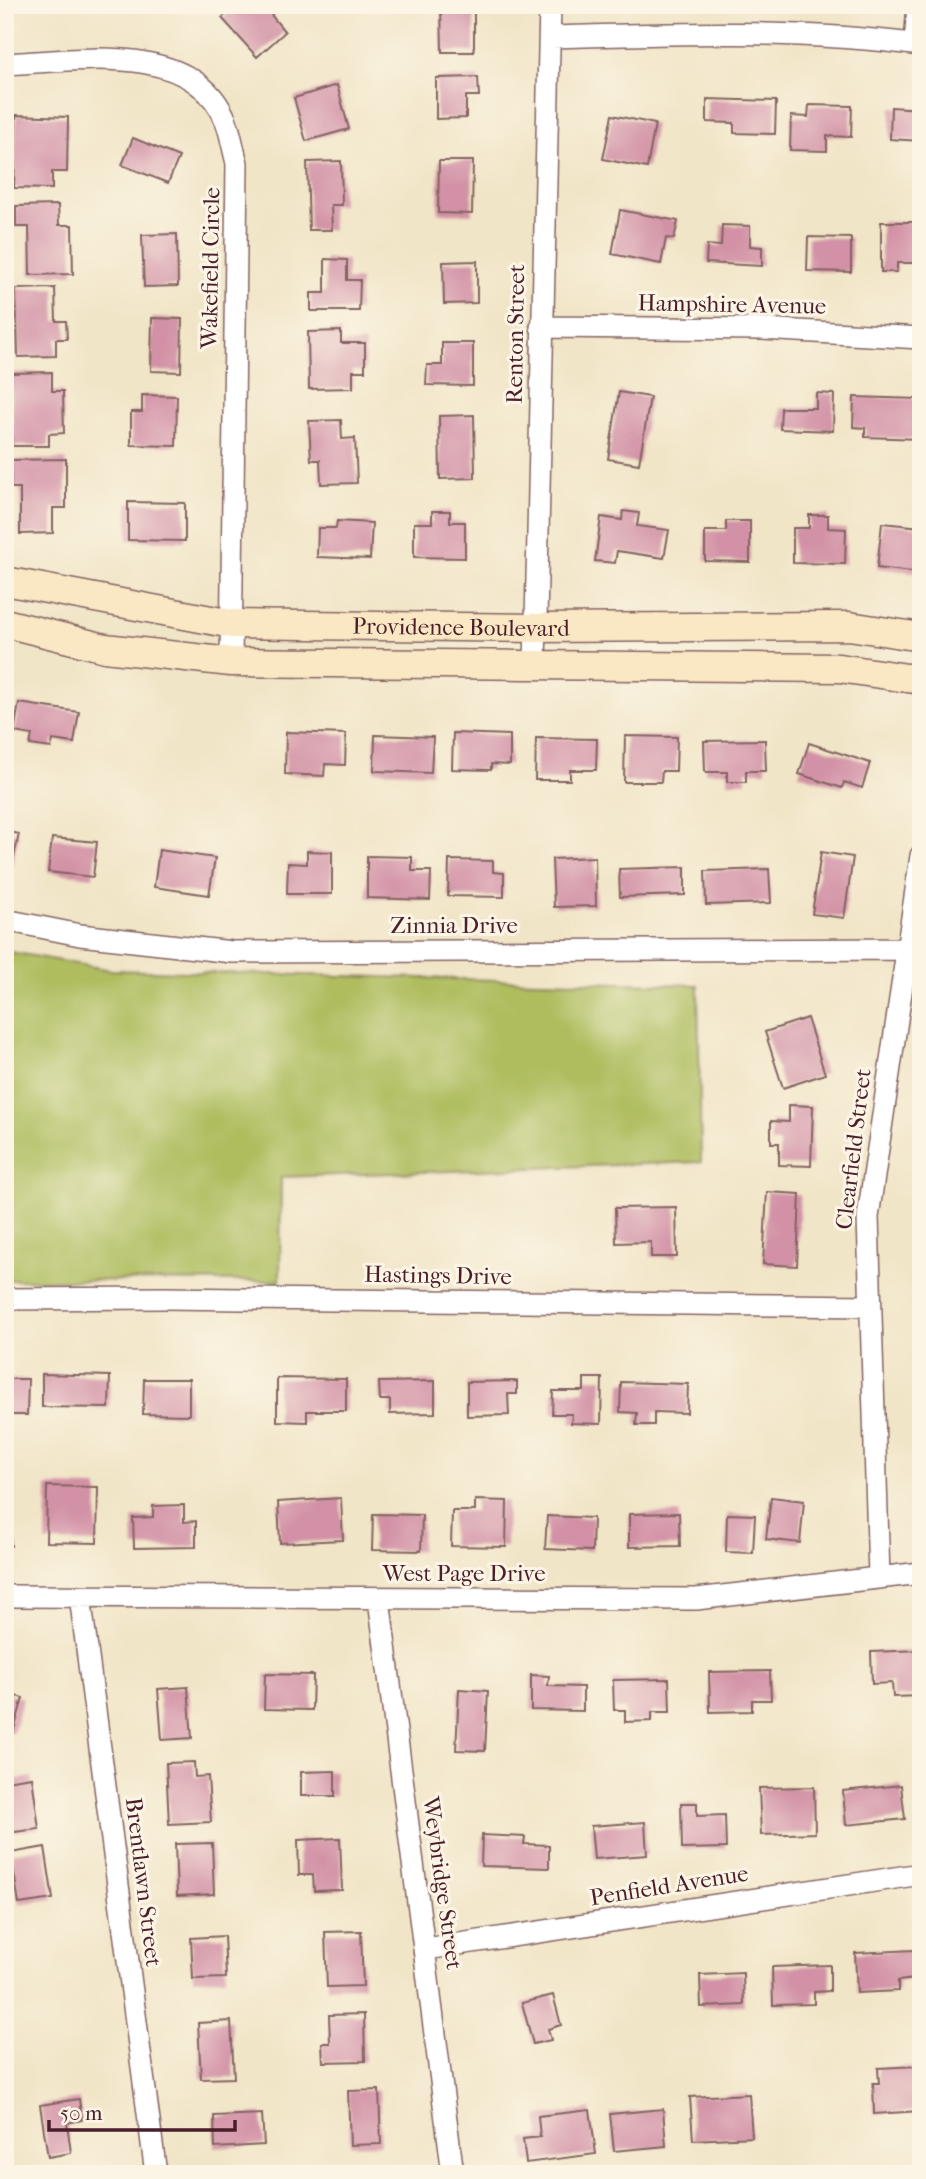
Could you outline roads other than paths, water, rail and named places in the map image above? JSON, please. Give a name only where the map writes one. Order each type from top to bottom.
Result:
[{"type":"main road","name":"Providence Boulevard","points":[[5,581],[232,624],[536,628],[849,626],[921,637]]},
{"type":"main road","name":"Providence Boulevard","points":[[5,623],[105,648],[231,662],[839,667],[921,680]]},
{"type":"street","name":"Renton Street","points":[[535,665],[550,5]]},
{"type":"street","points":[[551,37],[692,32],[800,34],[918,44],[918,5]]},
{"type":"street","name":"Wakefield Circle","points":[[5,64],[134,58],[168,66],[205,92],[225,119],[237,163],[231,662]]},
{"type":"street","name":"Hampshire Avenue","points":[[541,327],[762,329],[921,338]]},
{"type":"street","name":"Clearfield Street","points":[[879,1577],[868,1217],[905,949],[921,856]]},
{"type":"street","name":"Zinnia Drive","points":[[5,920],[80,935],[232,952],[905,949]]},
{"type":"street","name":"Hastings Drive","points":[[5,1299],[163,1298],[870,1306]]},
{"type":"street","name":"West Page Drive","points":[[5,1596],[696,1599],[921,1573]]},
{"type":"street","name":"Brentlawn Street","points":[[80,1596],[156,2174]]},
{"type":"street","name":"Weybridge Street","points":[[379,1599],[453,2174]]},
{"type":"street","name":"Penfield Avenue","points":[[426,1949],[921,1874]]}]
